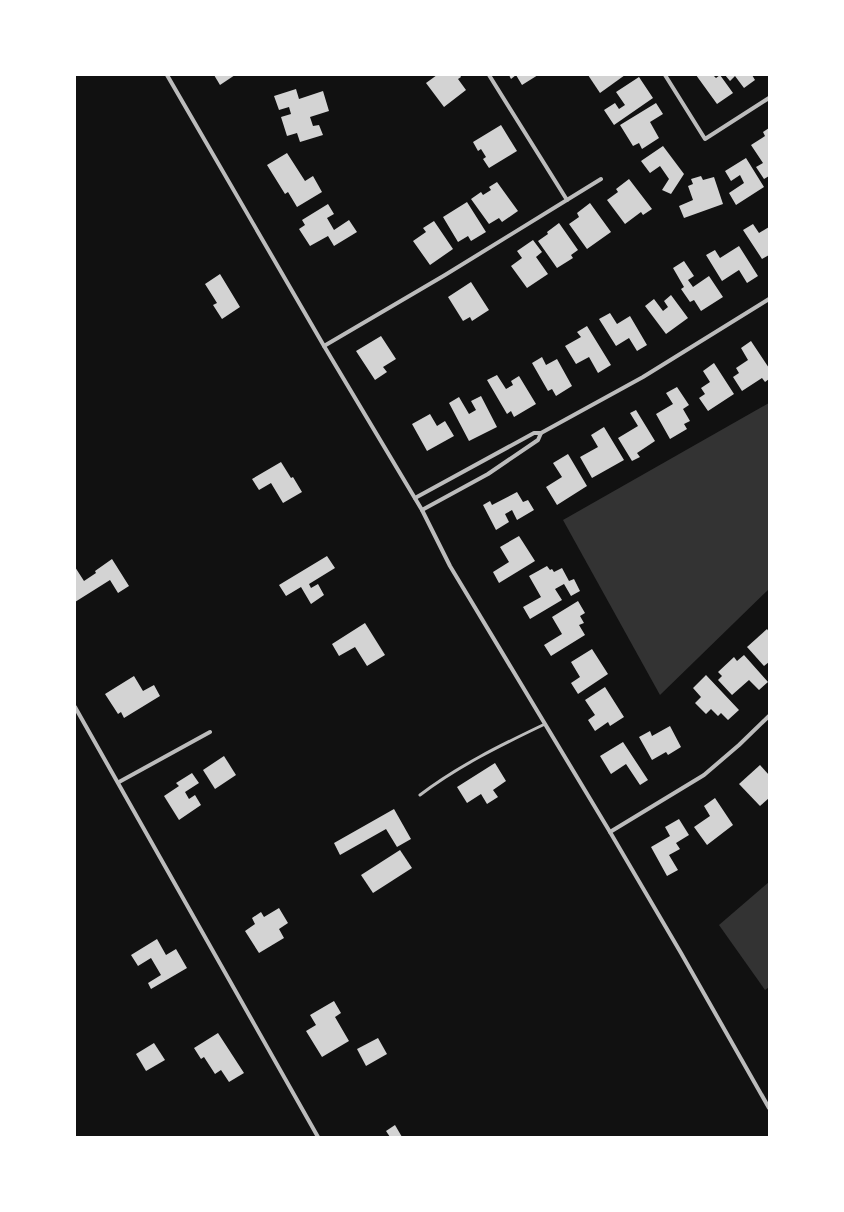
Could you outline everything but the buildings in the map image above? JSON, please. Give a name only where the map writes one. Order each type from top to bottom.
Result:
[{"type":"street","points":[[167,75],[324,346],[422,510],[450,566],[610,832],[769,1108]]},
{"type":"street","points":[[489,75],[567,200]]},
{"type":"street","points":[[665,75],[705,139],[769,98]]},
{"type":"street","points":[[324,346],[601,179]]},
{"type":"street","points":[[415,498],[534,433],[541,433],[643,377],[769,299]]},
{"type":"street","points":[[422,510],[488,474],[538,440],[541,433]]},
{"type":"street","points":[[75,707],[119,782],[318,1137]]},
{"type":"street","points":[[610,832],[704,775],[734,750],[769,716]]},
{"type":"street","points":[[119,782],[210,732]]},
{"type":"lane","points":[[420,795],[437,782],[474,759],[545,724]]},
{"type":"shaded area","points":[[769,403],[769,589],[660,695],[563,520]]},
{"type":"shaded area","points":[[769,882],[769,987],[765,990],[719,925]]}]
